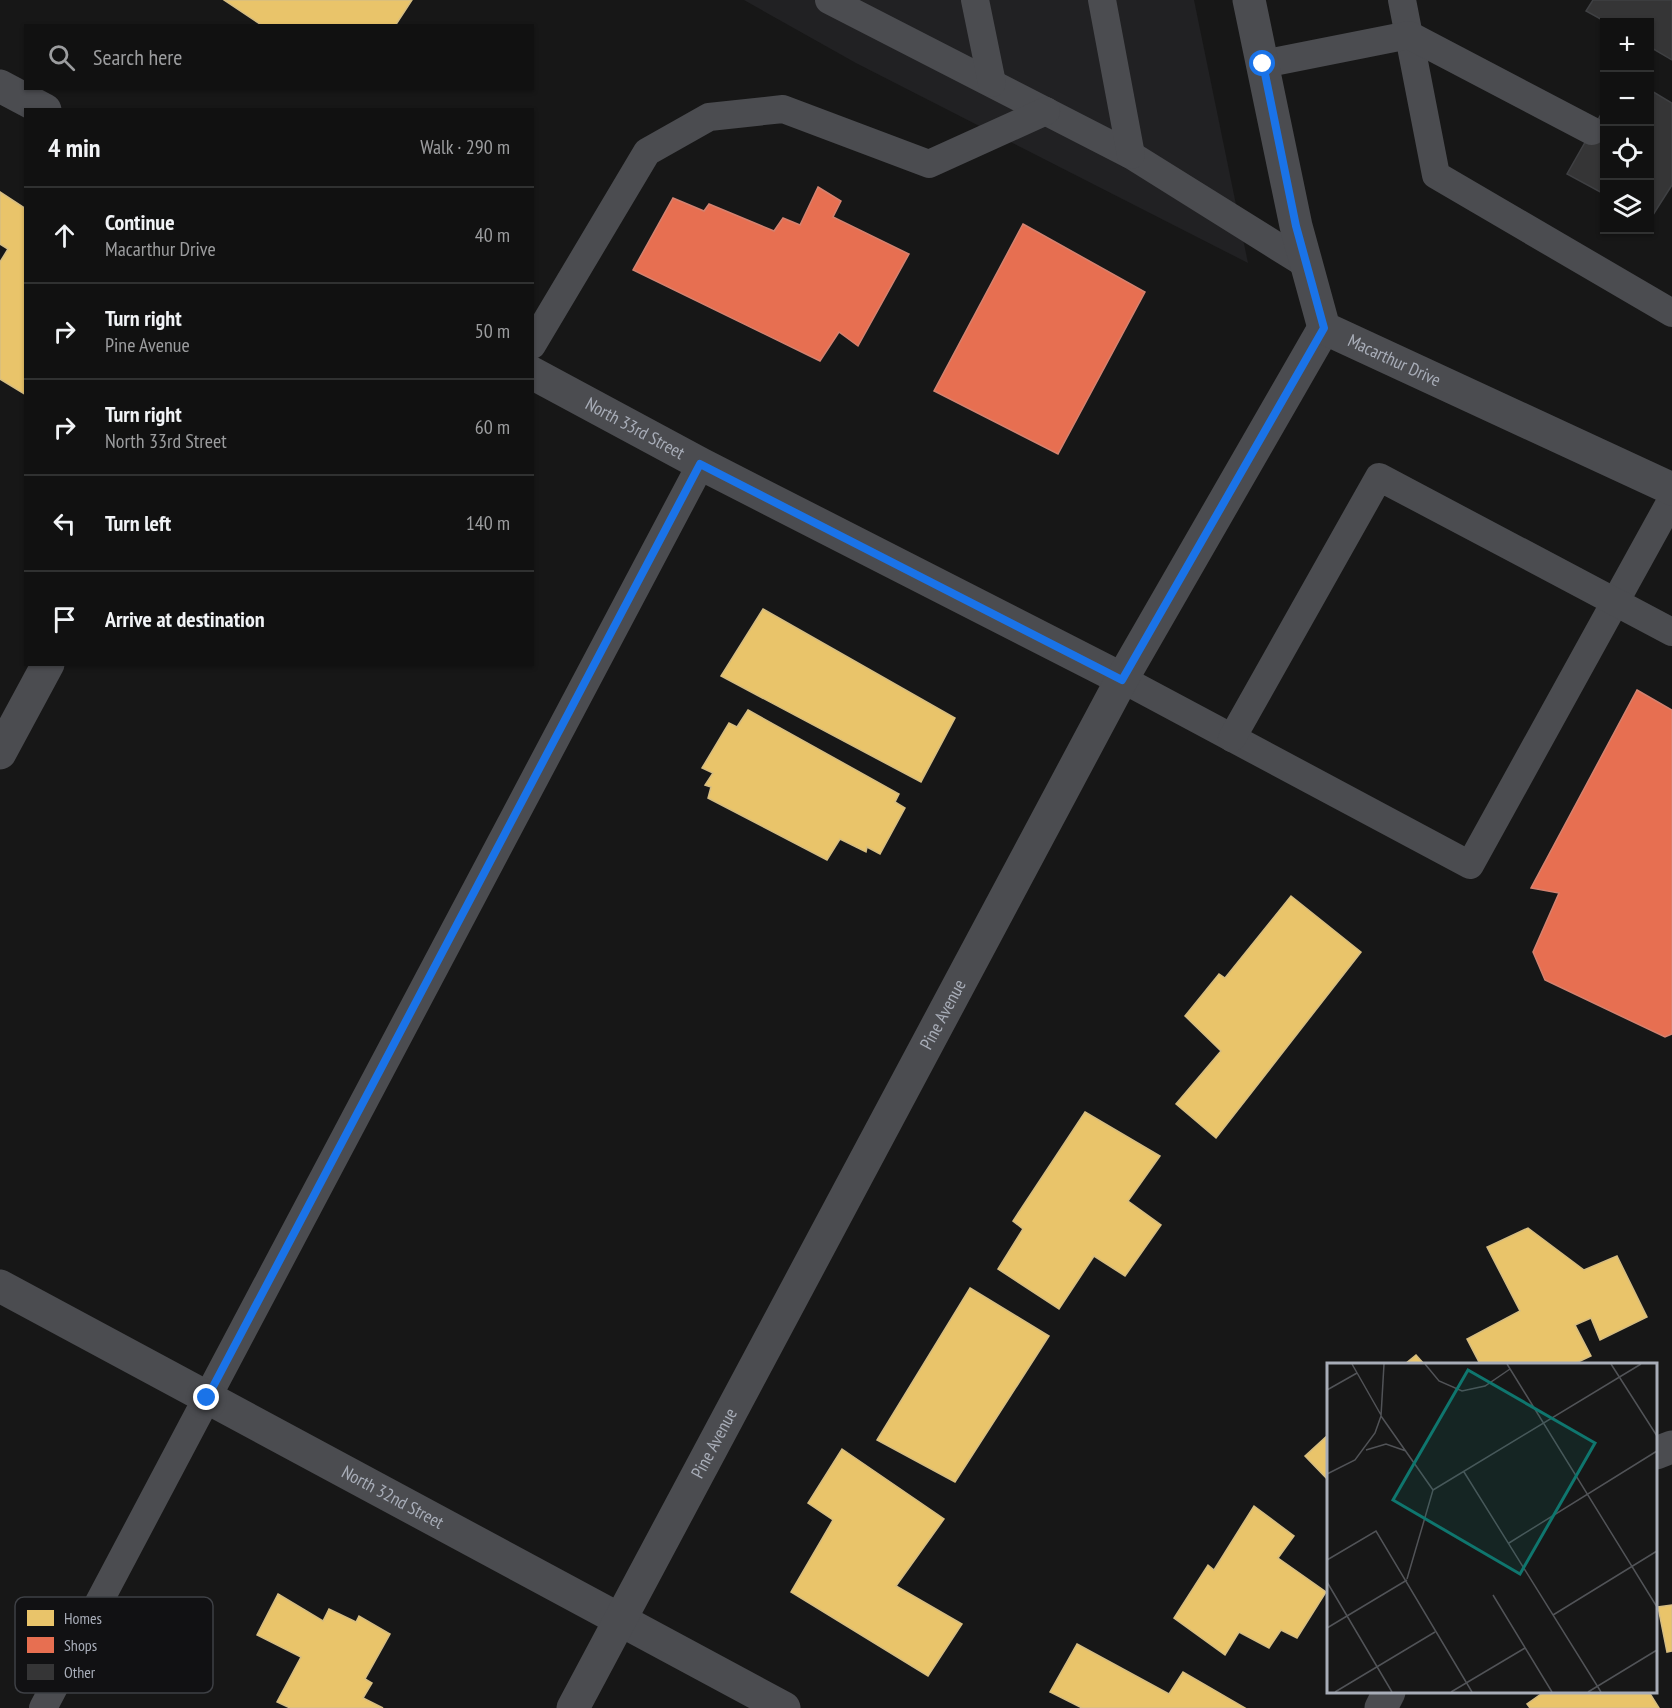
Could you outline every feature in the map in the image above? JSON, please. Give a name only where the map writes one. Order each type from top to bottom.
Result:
[{"type":"street","name":"Macarthur Drive","points":[[1249,0],[1296,226],[1324,328],[1672,489]]},
{"type":"street","points":[[0,86],[41,108]]},
{"type":"street","name":"Pine Avenue","points":[[573,1708],[1122,680],[1324,328]]},
{"type":"street","name":"North 33rd Street","points":[[534,374],[700,464],[1122,680]]},
{"type":"street","points":[[0,753],[47,666]]},
{"type":"street","name":"North 32nd Street","points":[[0,1286],[784,1708]]},
{"type":"street","points":[[1657,1453],[1672,1447]]},
{"type":"street","points":[[1381,1708],[1388,1693]]},
{"type":"lane","points":[[829,0],[870,11],[992,83],[1131,155],[1307,265]]},
{"type":"lane","points":[[975,0],[992,83]]},
{"type":"lane","points":[[1102,0],[1131,155]]},
{"type":"lane","points":[[1402,0],[1436,175],[1672,313]]},
{"type":"lane","points":[[1263,64],[1409,35],[1592,131]]},
{"type":"lane","points":[[534,342],[647,152],[709,117],[783,109],[929,164],[1046,111]]},
{"type":"lane","points":[[102,1597],[700,464]]},
{"type":"lane","points":[[1232,738],[1379,477],[1672,632]]},
{"type":"lane","points":[[1122,680],[1470,865],[1672,499]]},
{"type":"lane","points":[[43,1708],[51,1693]]},
{"type":"shaded area","points":[[744,0],[1194,0],[1248,263],[856,63]]},
{"type":"building: Homes","points":[[224,0],[412,0],[396,24],[260,24]]},
{"type":"building: Homes","points":[[0,192],[24,208],[24,394],[0,379],[0,262],[8,249],[0,244]]},
{"type":"building: Homes","points":[[763,609],[955,718],[921,782],[721,676]]},
{"type":"building: Homes","points":[[748,710],[899,794],[895,802],[905,808],[880,854],[867,847],[866,852],[840,839],[827,860],[708,798],[711,787],[705,785],[713,773],[702,768],[729,723],[737,727]]},
{"type":"building: Homes","points":[[1291,896],[1361,952],[1216,1138],[1176,1104],[1221,1051],[1185,1016],[1219,974],[1225,978]]},
{"type":"building: Homes","points":[[1085,1112],[1160,1156],[1128,1201],[1161,1225],[1125,1276],[1094,1256],[1059,1309],[998,1269],[1023,1229],[1013,1221]]},
{"type":"building: Homes","points":[[1528,1228],[1584,1270],[1617,1256],[1647,1317],[1600,1340],[1591,1318],[1575,1325],[1591,1356],[1576,1363],[1479,1363],[1467,1339],[1520,1311],[1487,1247]]},
{"type":"building: Homes","points":[[970,1288],[1049,1336],[955,1482],[877,1440]]},
{"type":"building: Homes","points":[[1416,1355],[1423,1363],[1406,1363]]},
{"type":"building: Homes","points":[[1327,1436],[1327,1479],[1305,1456]]},
{"type":"building: Homes","points":[[842,1449],[944,1519],[896,1586],[962,1624],[928,1676],[791,1592],[833,1520],[808,1503]]},
{"type":"building: Homes","points":[[1254,1506],[1294,1536],[1278,1558],[1326,1592],[1297,1638],[1281,1630],[1269,1648],[1239,1632],[1225,1655],[1174,1618],[1208,1565],[1214,1570]]},
{"type":"building: Homes","points":[[278,1594],[323,1621],[329,1609],[356,1622],[359,1616],[390,1634],[365,1679],[372,1683],[363,1698],[383,1708],[290,1708],[277,1702],[301,1657],[257,1635]]},
{"type":"building: Homes","points":[[1672,1605],[1672,1651],[1667,1652],[1658,1607]]},
{"type":"building: Homes","points":[[1077,1644],[1169,1694],[1183,1672],[1245,1708],[1082,1708],[1050,1692]]},
{"type":"building: Homes","points":[[1543,1693],[1650,1693],[1659,1708],[1530,1708],[1527,1704]]},
{"type":"building: Shops","points":[[818,187],[841,201],[833,217],[909,254],[858,346],[839,332],[820,361],[633,270],[673,198],[704,211],[709,204],[774,231],[783,218],[800,225]]},
{"type":"building: Shops","points":[[1023,224],[1145,292],[1058,454],[934,391]]},
{"type":"building: Shops","points":[[1637,690],[1672,710],[1672,1034],[1665,1037],[1545,980],[1533,952],[1559,893],[1531,888]]},
{"type":"building: Other","points":[[1593,0],[1672,0],[1672,60],[1654,49],[1654,18],[1600,19],[1586,11]]},
{"type":"building: Other","points":[[1654,92],[1672,103],[1672,185],[1654,213]]},
{"type":"building: Other","points":[[1600,116],[1600,192],[1567,174]]},
{"type":"route","points":[[207,1398],[700,464],[1122,680],[1324,328],[1296,226],[1263,64]]}]
